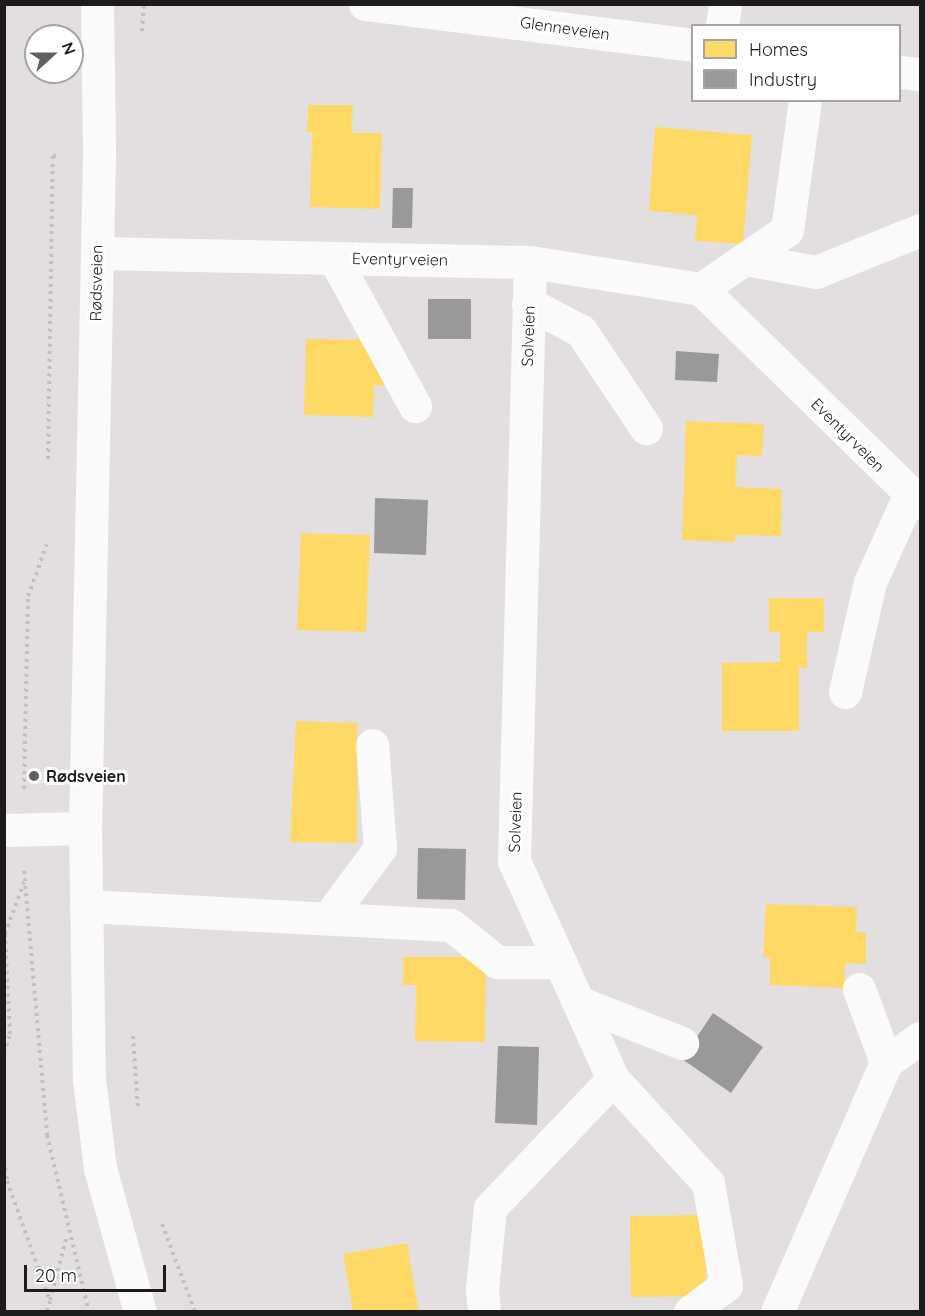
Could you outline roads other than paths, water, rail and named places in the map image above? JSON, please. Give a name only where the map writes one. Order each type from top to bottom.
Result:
[{"type":"main road","name":"Rødsveien","points":[[97,4],[96,253],[85,828],[89,1079],[100,1168],[140,1311]]},
{"type":"main road","name":"Glenneveien","points":[[365,4],[442,8],[691,45]]},
{"type":"main road","points":[[722,24],[725,4]]},
{"type":"main road","points":[[901,72],[921,74]]},
{"type":"main road","points":[[701,289],[787,230],[805,102]]},
{"type":"main road","points":[[746,259],[816,272],[921,230]]},
{"type":"main road","name":"Eventyrveien","points":[[96,253],[530,262],[701,289],[915,499]]},
{"type":"main road","points":[[334,258],[416,406]]},
{"type":"main road","name":"Solveien","points":[[530,262],[514,861],[613,1078],[708,1183],[726,1285],[690,1311]]},
{"type":"main road","points":[[528,303],[581,330],[646,428]]},
{"type":"main road","points":[[845,692],[870,582],[915,499]]},
{"type":"main road","points":[[328,918],[380,848],[372,745]]},
{"type":"main road","points":[[4,830],[85,828]]},
{"type":"main road","points":[[86,906],[451,925],[497,962],[560,962]]},
{"type":"main road","points":[[859,989],[886,1062]]},
{"type":"main road","points":[[578,1002],[682,1043]]},
{"type":"main road","points":[[777,1311],[886,1062],[921,1038]]},
{"type":"main road","points":[[484,1311],[482,1289],[490,1208],[613,1078]]},
{"type":"place","name":"Rødsveien","points":[[34,776]]}]
